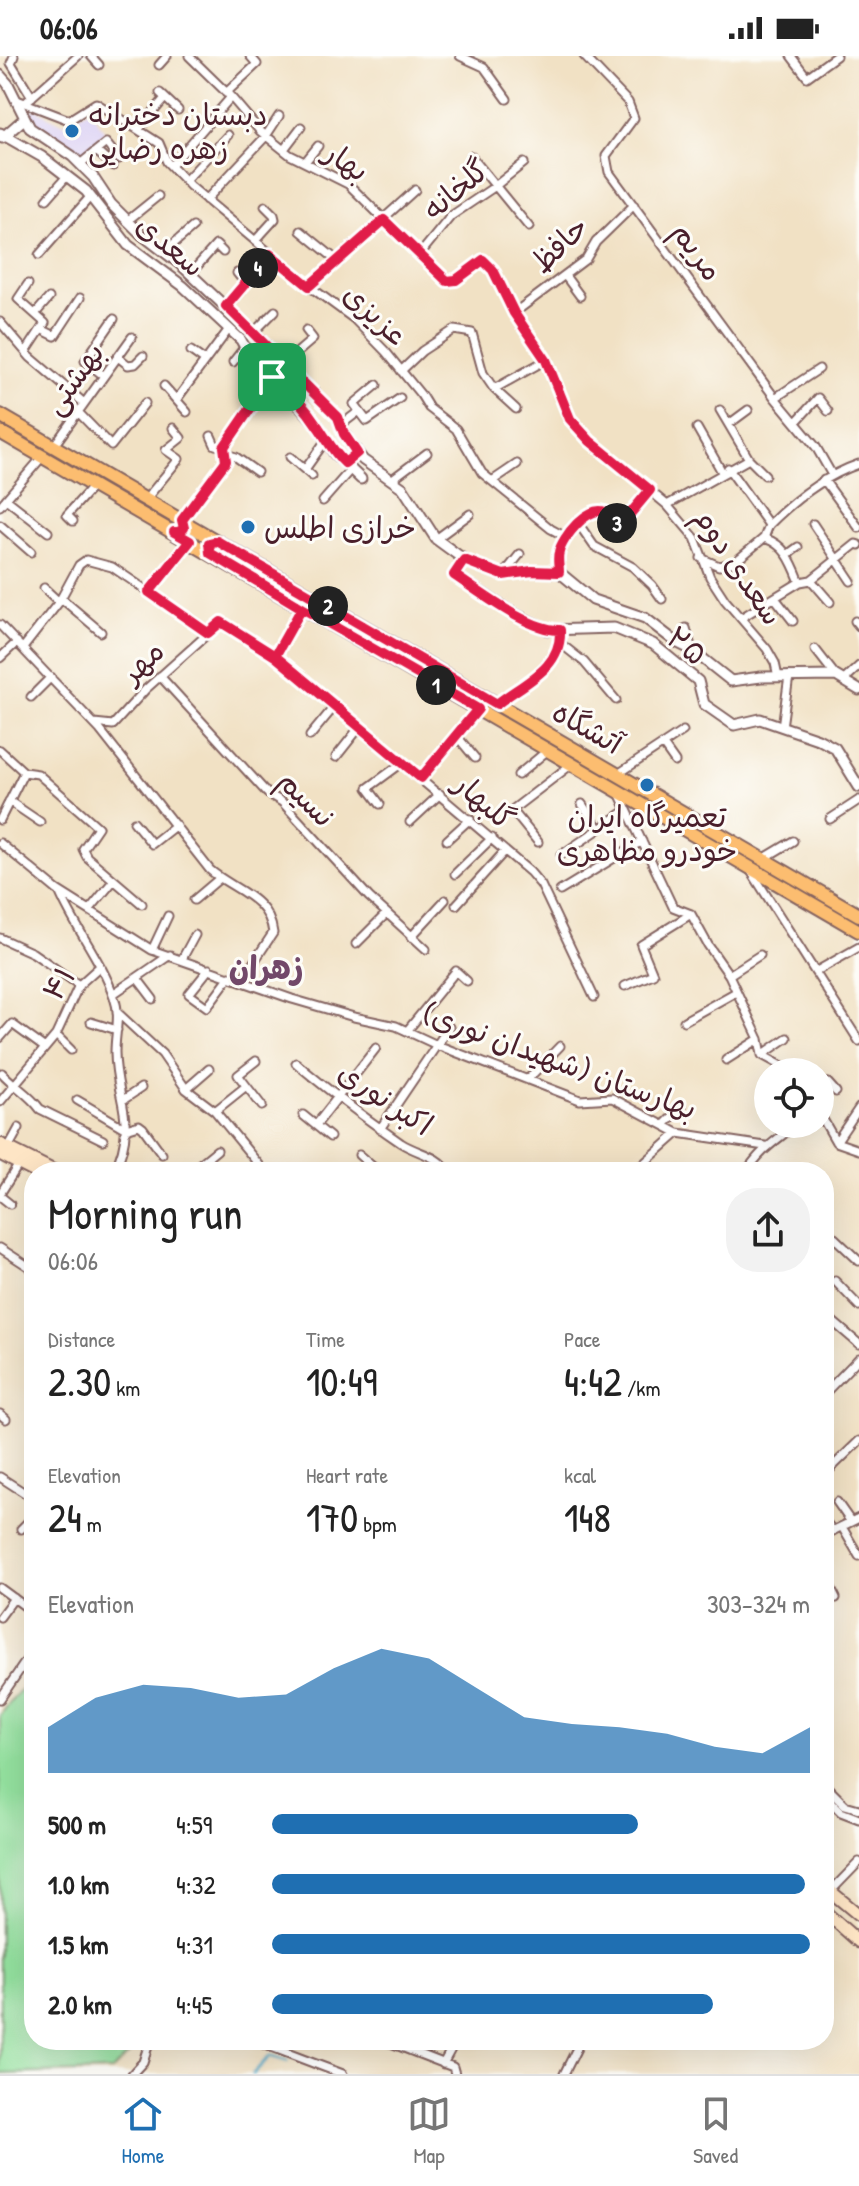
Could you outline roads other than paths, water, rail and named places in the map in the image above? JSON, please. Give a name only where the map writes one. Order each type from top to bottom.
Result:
[{"type":"main road","name":"آتشگاه","points":[[0,415],[856,912]]},
{"type":"main road","name":"آتشگاه","points":[[0,432],[859,931]]},
{"type":"main road","points":[[174,532],[184,528],[182,520]]},
{"type":"main road","points":[[210,553],[209,543],[217,541]]},
{"type":"main road","points":[[3,1149],[24,1166]]},
{"type":"main road","points":[[3,1149],[33,1162]]},
{"type":"main road","points":[[834,1897],[859,1915]]},
{"type":"main road","points":[[834,1920],[859,1942]]},
{"type":"street","points":[[14,56],[11,63],[25,100],[25,118],[30,128],[80,164],[127,221],[254,332],[338,417],[357,453],[403,488],[436,539],[464,560],[503,575],[532,571],[559,572],[593,600],[645,618],[731,681],[789,676],[840,678],[859,666]]},
{"type":"street","points":[[25,100],[78,56]]},
{"type":"street","points":[[91,56],[99,65]]},
{"type":"street","points":[[159,65],[167,56]]},
{"type":"street","name":"بهار","points":[[189,56],[266,136],[290,155],[348,184],[447,281],[456,280],[483,260]]},
{"type":"street","points":[[171,166],[257,64],[250,56]]},
{"type":"street","points":[[460,56],[484,67],[507,99]]},
{"type":"street","name":"مریم","points":[[584,56],[628,102],[634,118],[606,156],[609,172],[775,398],[816,447],[828,478],[859,528]]},
{"type":"street","points":[[791,56],[807,77],[836,56]]},
{"type":"street","points":[[0,75],[25,100]]},
{"type":"street","points":[[139,129],[162,95],[178,110]]},
{"type":"street","name":"عزیزی","points":[[25,100],[69,120],[96,103],[159,143],[171,166],[206,200],[309,286],[354,319],[401,371],[429,408],[456,429],[482,473],[551,529],[566,537]]},
{"type":"street","points":[[206,200],[266,136],[279,116]]},
{"type":"street","points":[[1,136],[25,118]]},
{"type":"street","points":[[285,148],[301,127]]},
{"type":"street","points":[[185,181],[228,135]]},
{"type":"street","name":"سعدی","points":[[1,136],[42,157],[67,176],[90,197],[128,245],[183,286],[241,340],[251,359],[292,391],[334,453],[361,479]]},
{"type":"street","points":[[80,164],[106,143],[119,159]]},
{"type":"street","points":[[305,162],[318,146]]},
{"type":"street","points":[[96,151],[113,166]]},
{"type":"street","points":[[471,156],[529,227]]},
{"type":"street","name":"گلخانه","points":[[420,254],[451,216],[524,163]]},
{"type":"street","points":[[47,199],[67,176]]},
{"type":"street","points":[[309,286],[415,190]]},
{"type":"street","points":[[127,221],[158,196]]},
{"type":"street","points":[[39,255],[90,197]]},
{"type":"street","name":"حافظ","points":[[514,313],[566,277],[586,259],[596,242],[634,205]]},
{"type":"street","points":[[255,241],[275,219],[265,206]]},
{"type":"street","points":[[178,224],[186,233]]},
{"type":"street","points":[[164,252],[193,227]]},
{"type":"street","points":[[301,231],[339,262]]},
{"type":"street","points":[[190,274],[216,245],[223,252]]},
{"type":"street","points":[[226,306],[270,254]]},
{"type":"street","name":"سعدی دوم","points":[[483,260],[493,270],[514,313],[546,360],[570,419],[590,441],[667,505],[695,538],[710,577],[767,649],[778,677]]},
{"type":"street","points":[[237,273],[245,283]]},
{"type":"street","points":[[566,277],[580,296]]},
{"type":"street","points":[[26,352],[45,323],[18,299],[28,284]]},
{"type":"street","points":[[35,314],[49,298]]},
{"type":"street","points":[[41,329],[55,336],[80,298]]},
{"type":"street","points":[[254,332],[275,311]]},
{"type":"street","points":[[104,376],[85,361],[114,319]]},
{"type":"street","points":[[0,322],[26,352],[84,403]]},
{"type":"street","points":[[177,399],[229,329]]},
{"type":"street","points":[[285,363],[313,339],[306,330]]},
{"type":"street","points":[[401,371],[422,351],[454,330],[472,333],[483,373],[494,389],[516,409]]},
{"type":"street","name":"بهشتی","points":[[53,447],[132,337]]},
{"type":"street","points":[[233,362],[244,348]]},
{"type":"street","points":[[191,351],[211,371]]},
{"type":"street","points":[[118,357],[128,365],[135,364],[143,356]]},
{"type":"street","points":[[494,389],[546,360]]},
{"type":"street","points":[[775,398],[819,369]]},
{"type":"street","points":[[182,520],[226,461],[225,451],[272,377]]},
{"type":"street","points":[[377,385],[354,404],[367,421],[400,398]]},
{"type":"street","points":[[164,386],[187,412]]},
{"type":"street","points":[[796,422],[818,398],[828,411]]},
{"type":"street","points":[[78,412],[111,446],[145,403]]},
{"type":"street","points":[[720,410],[749,459],[765,475]]},
{"type":"street","points":[[729,424],[748,410]]},
{"type":"street","points":[[341,425],[358,412]]},
{"type":"street","points":[[146,499],[179,459],[166,450],[181,438],[173,428]]},
{"type":"street","points":[[697,428],[725,470],[769,525]]},
{"type":"street","points":[[211,436],[215,445],[257,472]]},
{"type":"street","points":[[306,468],[326,440]]},
{"type":"street","points":[[323,501],[357,453]]},
{"type":"street","points":[[391,480],[427,453]]},
{"type":"street","points":[[5,500],[43,456]]},
{"type":"street","points":[[290,457],[312,476]]},
{"type":"street","points":[[667,505],[749,459]]},
{"type":"street","points":[[492,481],[517,464]]},
{"type":"street","points":[[701,558],[719,566],[735,562],[764,538],[769,525],[790,504],[828,478],[859,464]]},
{"type":"street","points":[[73,521],[67,515],[94,485]]},
{"type":"street","points":[[0,487],[5,500],[48,532]]},
{"type":"street","points":[[559,572],[558,554],[566,537],[578,523],[595,511],[605,512],[620,526],[650,490]]},
{"type":"street","points":[[436,539],[470,514]]},
{"type":"street","points":[[578,523],[594,546],[633,567],[662,599]]},
{"type":"street","points":[[813,524],[851,581]]},
{"type":"street","points":[[0,525],[31,552]]},
{"type":"street","points":[[764,538],[779,543],[800,582]]},
{"type":"street","points":[[149,592],[190,541]]},
{"type":"street","points":[[741,618],[800,582],[811,580],[856,544],[859,545]]},
{"type":"street","points":[[787,555],[798,547]]},
{"type":"street","points":[[503,575],[520,554]]},
{"type":"street","points":[[0,658],[20,645],[60,600],[79,565],[86,560],[112,567],[208,633]]},
{"type":"street","points":[[454,575],[464,560]]},
{"type":"street","name":"۲۵","points":[[454,575],[511,612],[548,630],[614,628],[653,644],[698,681],[704,704],[734,725],[760,719],[835,748],[856,776],[859,787]]},
{"type":"street","points":[[811,580],[830,602]]},
{"type":"street","points":[[44,588],[101,632]]},
{"type":"street","points":[[775,598],[793,621]]},
{"type":"street","points":[[275,656],[302,608]]},
{"type":"street","name":"مهر","points":[[94,723],[113,725],[160,676],[221,622]]},
{"type":"street","name":"گلبهار","points":[[221,622],[275,656],[470,819],[541,885],[594,997]]},
{"type":"street","points":[[0,625],[94,723],[220,878],[241,888],[272,920],[273,933],[242,980]]},
{"type":"street","points":[[686,628],[692,650]]},
{"type":"street","points":[[497,704],[514,690],[534,680],[547,667],[560,643],[560,630]]},
{"type":"street","points":[[560,643],[584,662],[616,700]]},
{"type":"street","points":[[815,649],[840,678],[859,690]]},
{"type":"street","name":"نسیم","points":[[160,676],[267,793],[282,802],[386,914],[426,949]]},
{"type":"street","points":[[782,727],[789,676]]},
{"type":"street","points":[[31,697],[51,677]]},
{"type":"street","points":[[310,736],[334,707]]},
{"type":"street","points":[[421,778],[478,709]]},
{"type":"street","points":[[336,757],[359,728]]},
{"type":"street","points":[[618,774],[683,731]]},
{"type":"street","points":[[456,735],[475,758]]},
{"type":"street","points":[[663,745],[675,762]]},
{"type":"street","points":[[0,750],[24,772],[38,774],[98,827],[83,849],[87,857],[142,904]]},
{"type":"street","points":[[518,775],[548,750]]},
{"type":"street","points":[[380,804],[368,788],[402,763]]},
{"type":"street","points":[[538,842],[512,810],[572,764]]},
{"type":"street","points":[[0,820],[24,772]]},
{"type":"street","points":[[618,792],[673,907],[691,914],[729,975],[759,1039],[762,1055]]},
{"type":"street","points":[[410,822],[440,794]]},
{"type":"street","points":[[830,819],[859,800]]},
{"type":"street","points":[[9,801],[40,822]]},
{"type":"street","points":[[582,804],[599,829]]},
{"type":"street","points":[[561,855],[627,810]]},
{"type":"street","points":[[447,840],[470,819]]},
{"type":"street","points":[[134,822],[152,844],[176,825]]},
{"type":"street","points":[[455,874],[492,838]]},
{"type":"street","points":[[560,891],[642,841]]},
{"type":"street","points":[[763,859],[793,841]]},
{"type":"street","name":"بهارستان (شهیدان نوری)","points":[[0,843],[59,891],[152,950],[292,999],[396,1026],[580,1100],[612,1098],[678,1133],[765,1146]]},
{"type":"street","points":[[456,905],[505,851]]},
{"type":"street","points":[[749,866],[859,1041]]},
{"type":"street","points":[[194,900],[220,878]]},
{"type":"street","points":[[90,909],[114,880]]},
{"type":"street","points":[[59,891],[72,922],[113,994],[119,1014],[115,1054],[127,1120],[119,1162]]},
{"type":"street","points":[[411,937],[445,900]]},
{"type":"street","points":[[356,944],[386,914]]},
{"type":"street","points":[[625,986],[653,974],[641,945],[691,914]]},
{"type":"street","points":[[152,950],[168,916]]},
{"type":"street","points":[[182,959],[195,935]]},
{"type":"street","points":[[0,938],[33,953],[79,985]]},
{"type":"street","points":[[815,972],[859,947]]},
{"type":"street","points":[[113,994],[170,955]]},
{"type":"street","points":[[729,975],[760,955]]},
{"type":"street","name":"۴۱","points":[[0,1102],[56,1035],[79,985],[99,967]]},
{"type":"street","points":[[209,969],[189,994],[207,1007],[230,976]]},
{"type":"street","points":[[407,1031],[456,971],[467,981]]},
{"type":"street","points":[[137,978],[153,999]]},
{"type":"street","points":[[684,1021],[736,992]]},
{"type":"street","points":[[119,1014],[162,1054],[186,1089],[215,1111],[257,1162]]},
{"type":"street","points":[[91,1022],[117,1030]]},
{"type":"street","points":[[0,1038],[12,1024],[45,1048]]},
{"type":"street","points":[[380,1129],[449,1027]]},
{"type":"street","points":[[56,1035],[71,1050]]},
{"type":"street","points":[[762,1055],[787,1038]]},
{"type":"street","points":[[726,1060],[759,1039]]},
{"type":"street","points":[[528,1079],[560,1046]]},
{"type":"street","points":[[316,1125],[376,1048]]},
{"type":"street","points":[[762,1055],[767,1058]]},
{"type":"street","points":[[256,1061],[238,1075],[262,1106]]},
{"type":"street","name":"اکبر نوری","points":[[296,1063],[380,1129],[408,1147],[442,1162]]},
{"type":"street","points":[[186,1089],[209,1069]]},
{"type":"street","points":[[2,1073],[40,1109],[103,1140]]},
{"type":"street","points":[[215,1111],[245,1087]]},
{"type":"street","points":[[123,1100],[141,1088]]},
{"type":"street","points":[[77,1100],[126,1129],[139,1125],[162,1154]]},
{"type":"street","points":[[664,1125],[682,1107]]},
{"type":"street","points":[[836,1142],[859,1108]]},
{"type":"street","points":[[303,1115],[330,1137]]},
{"type":"street","points":[[3,1149],[19,1128]]},
{"type":"street","points":[[645,1162],[678,1133]]},
{"type":"street","points":[[755,1162],[765,1146],[780,1138]]},
{"type":"street","points":[[834,1138],[836,1142],[859,1150]]},
{"type":"street","points":[[202,1162],[217,1150]]},
{"type":"street","points":[[359,1155],[367,1162]]},
{"type":"street","points":[[10,1204],[0,1195],[19,1164]]},
{"type":"street","points":[[834,1237],[859,1261]]},
{"type":"street","points":[[0,1248],[24,1264]]},
{"type":"street","points":[[835,1281],[859,1306]]},
{"type":"street","points":[[834,1323],[859,1344]]},
{"type":"street","points":[[834,1384],[859,1358]]},
{"type":"street","points":[[834,1465],[859,1441]]},
{"type":"street","points":[[0,1477],[24,1493]]},
{"type":"street","points":[[834,1531],[855,1520],[837,1502]]},
{"type":"street","points":[[21,1529],[24,1526]]},
{"type":"street","points":[[842,1527],[859,1556]]},
{"type":"street","points":[[0,1588],[24,1606]]},
{"type":"street","points":[[834,1594],[836,1598]]},
{"type":"street","points":[[0,1617],[14,1598]]},
{"type":"street","points":[[0,1699],[24,1664]]},
{"type":"street","points":[[834,1797],[843,1809]]},
{"type":"street","points":[[834,1802],[859,1819]]},
{"type":"street","points":[[843,1809],[859,1809]]},
{"type":"street","points":[[834,1884],[859,1862]]},
{"type":"street","points":[[132,2074],[143,2062],[147,2050]]},
{"type":"street","points":[[286,2050],[305,2062],[343,2074]]},
{"type":"street","points":[[408,2050],[455,2069],[455,2074]]},
{"type":"street","points":[[443,2064],[451,2050]]},
{"type":"street","points":[[564,2074],[576,2050]]},
{"type":"street","points":[[305,2062],[308,2074]]},
{"type":"waterway","points":[[253,2074],[270,2056],[287,2061]]},
{"type":"place","name":"دبستان دخترانه زهره رضایی","points":[[72,131]]},
{"type":"place","name":"خرازی اطلس","points":[[248,527]]},
{"type":"place","name":"تعمیرگاه ایران خودرو مظاهری","points":[[647,785]]},
{"type":"district","name":"زهران","points":[[266,967]]}]
